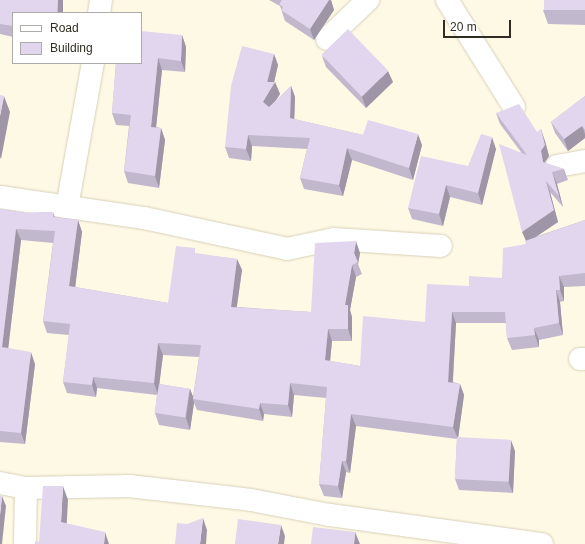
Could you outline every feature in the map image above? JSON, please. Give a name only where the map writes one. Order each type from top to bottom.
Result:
[{"type":"street","points":[[99,12],[101,0]]},
{"type":"street","points":[[327,39],[368,0]]},
{"type":"street","points":[[446,0],[514,107]]},
{"type":"street","points":[[67,207],[93,64]]},
{"type":"street","points":[[557,166],[585,161]]},
{"type":"street","points":[[0,196],[144,218],[287,249],[334,239],[366,244],[441,246]]},
{"type":"street","points":[[0,483],[26,488],[136,487],[251,500],[330,515],[542,544]]},
{"type":"street","points":[[25,544],[26,488]]},
{"type":"building","points":[[0,0],[58,0],[57,12],[12,12],[12,26],[0,24]]},
{"type":"building","points":[[282,0],[329,0],[310,29],[281,10],[283,7],[279,4]]},
{"type":"building","points":[[544,0],[585,0],[585,10],[544,10]]},
{"type":"building","points":[[348,29],[388,71],[362,96],[321,55]]},
{"type":"building","points":[[142,31],[182,35],[181,61],[158,58],[151,127],[161,128],[155,176],[124,171],[131,115],[112,113],[116,64],[142,64]]},
{"type":"building","points":[[242,46],[274,54],[267,82],[275,82],[263,102],[269,107],[291,86],[290,118],[363,135],[368,120],[418,134],[409,168],[347,148],[339,185],[300,178],[310,138],[248,135],[246,149],[225,147],[231,86]]},
{"type":"building","points":[[0,95],[4,96],[0,116]]},
{"type":"building","points":[[585,96],[585,130],[582,126],[564,139],[551,122]]},
{"type":"building","points":[[519,104],[537,132],[541,129],[545,145],[541,151],[543,162],[564,169],[552,172],[559,196],[546,181],[554,210],[522,232],[499,144],[527,155],[496,113]]},
{"type":"building","points":[[481,134],[492,137],[478,193],[446,185],[439,214],[408,208],[421,156],[468,166]]},
{"type":"building","points":[[0,209],[26,213],[53,212],[53,217],[78,220],[69,286],[168,303],[176,246],[195,248],[195,253],[237,259],[231,307],[311,312],[315,243],[356,241],[354,253],[358,262],[352,265],[345,305],[348,305],[348,329],[328,329],[325,360],[360,366],[363,316],[425,322],[427,284],[469,286],[469,276],[502,278],[503,248],[526,244],[525,241],[585,220],[585,273],[559,276],[560,290],[556,290],[559,323],[534,328],[535,335],[507,338],[505,312],[452,312],[448,382],[460,384],[453,427],[351,414],[346,461],[342,461],[338,486],[319,484],[327,387],[290,383],[288,405],[260,403],[259,409],[193,399],[201,345],[158,343],[154,383],[93,377],[92,385],[63,382],[70,324],[43,321],[55,231],[16,229],[2,347],[31,352],[21,433],[0,431]]},
{"type":"building","points":[[159,384],[190,389],[185,417],[154,413]]},
{"type":"building","points":[[457,437],[511,440],[509,482],[455,479]]},
{"type":"building","points":[[43,486],[63,486],[61,522],[105,532],[104,544],[35,544],[35,541],[39,542]]},
{"type":"building","points":[[0,495],[2,496],[0,515]]},
{"type":"building","points":[[203,518],[200,544],[175,544],[177,523],[187,524]]},
{"type":"building","points":[[238,519],[281,525],[278,544],[235,544]]},
{"type":"building","points":[[313,527],[355,532],[354,544],[311,544]]}]
